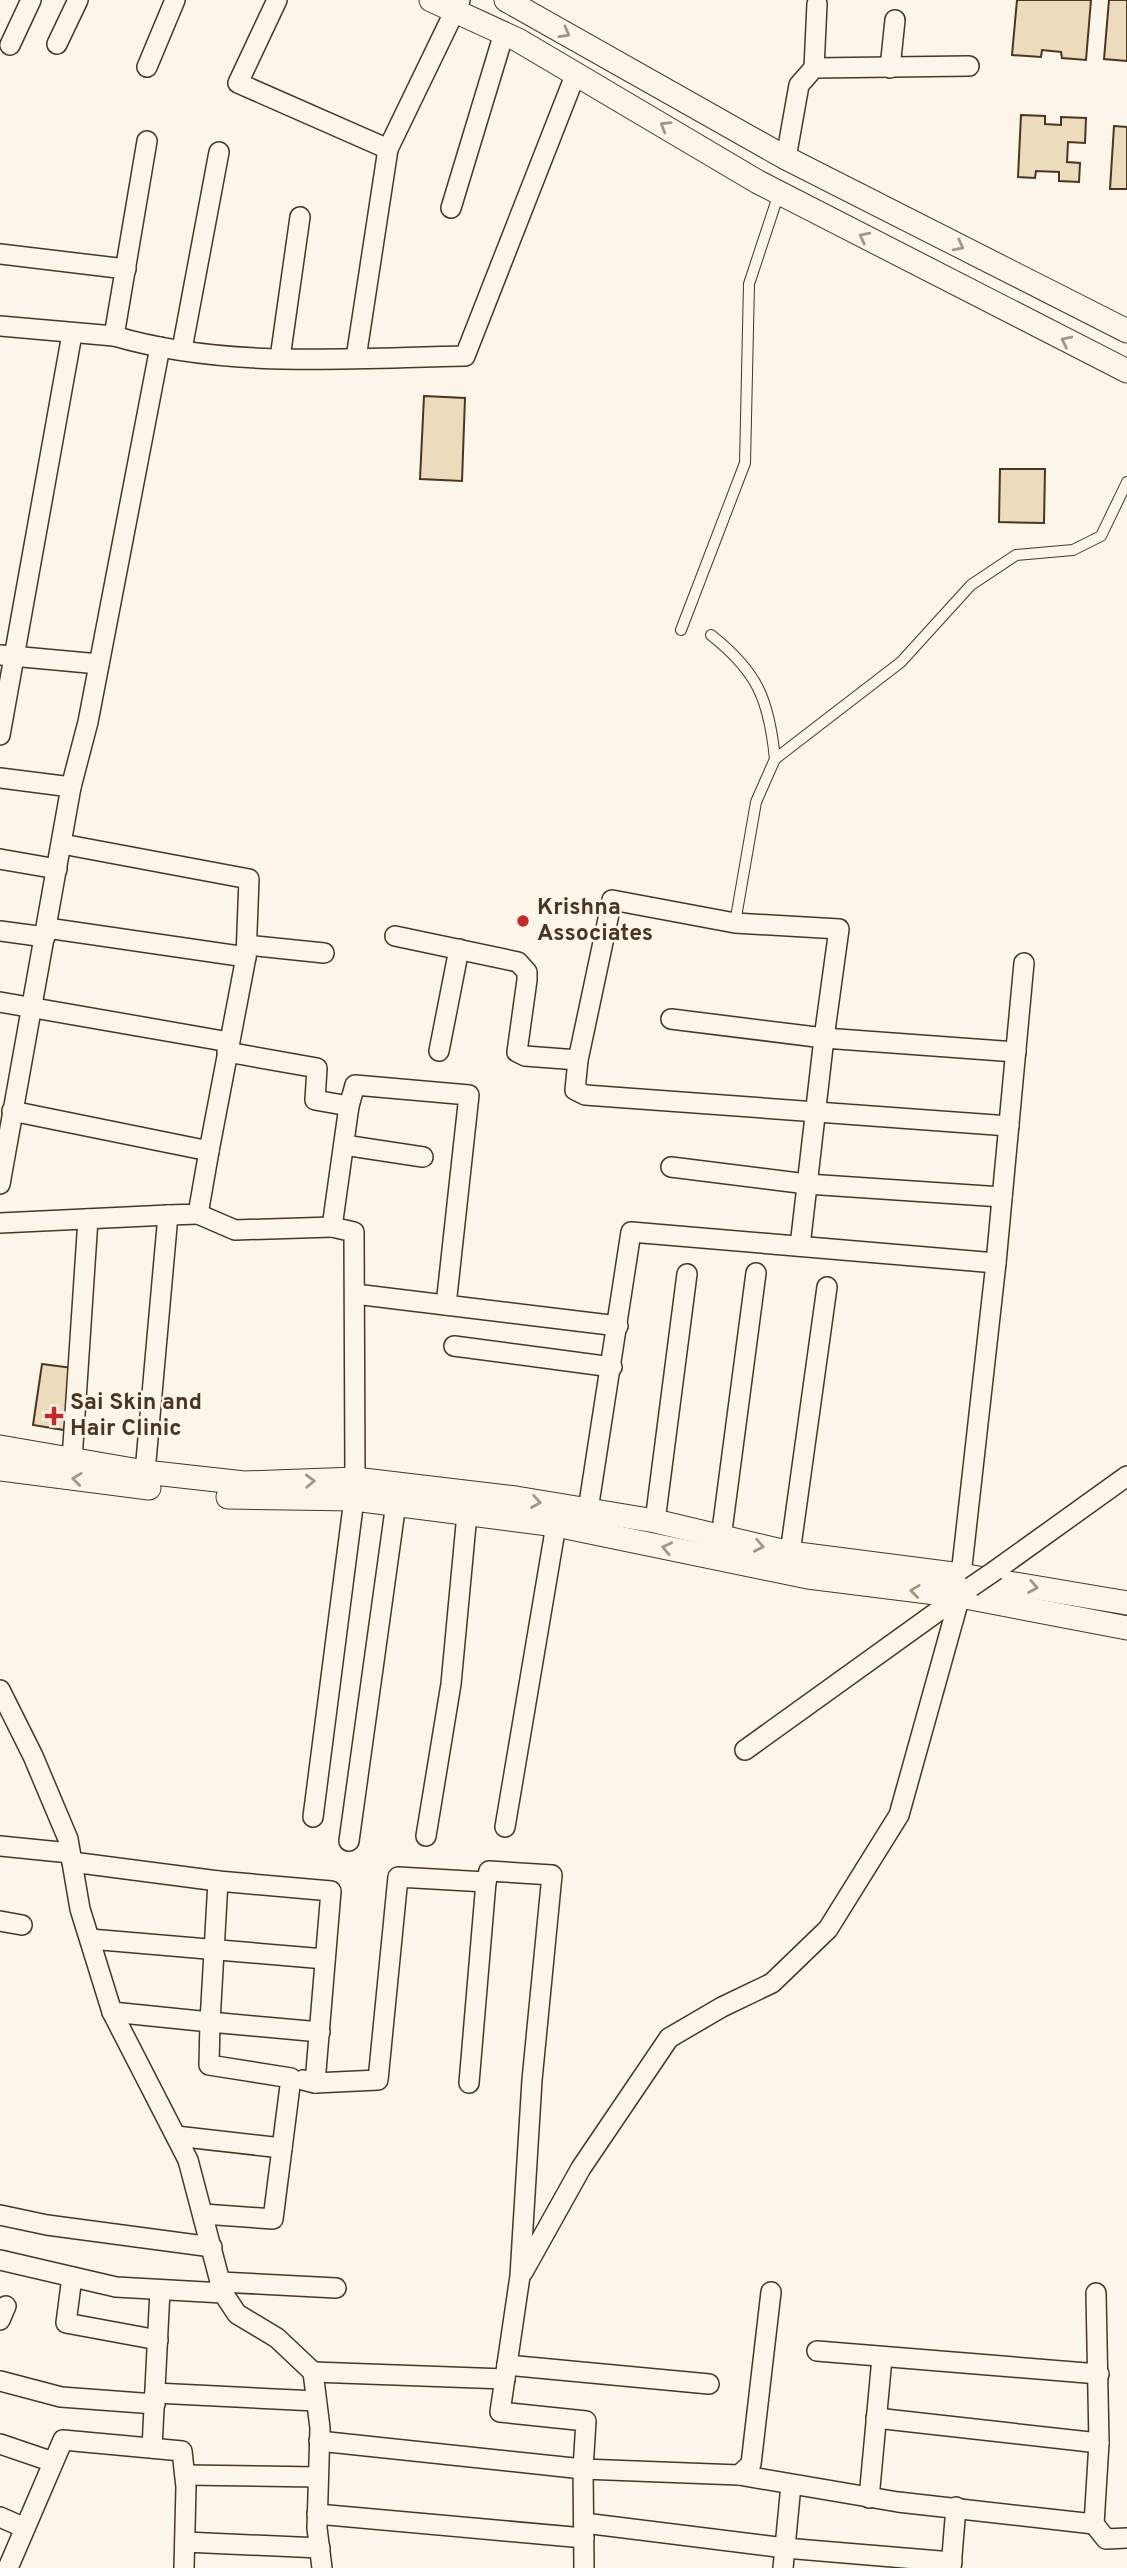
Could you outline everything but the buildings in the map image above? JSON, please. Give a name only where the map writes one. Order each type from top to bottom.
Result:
[{"type":"street","points":[[10,45],[32,0]]},
{"type":"street","points":[[57,44],[78,0]]},
{"type":"street","points":[[147,67],[175,0]]},
{"type":"street","points":[[277,0],[238,82],[388,149]]},
{"type":"street","points":[[431,0],[457,5],[779,193],[1127,371]]},
{"type":"street","points":[[506,0],[786,158],[1127,331]]},
{"type":"street","points":[[786,158],[799,85],[814,68],[817,4]]},
{"type":"street","points":[[356,358],[388,149],[457,5]]},
{"type":"street","points":[[890,68],[895,20]]},
{"type":"street","points":[[451,208],[504,33]]},
{"type":"street","points":[[814,68],[969,66]]},
{"type":"street","points":[[0,326],[114,336],[160,347],[280,358],[465,356],[576,73]]},
{"type":"street","points":[[114,336],[147,141]]},
{"type":"street","points":[[182,349],[219,152]]},
{"type":"street","points":[[280,358],[300,217]]},
{"type":"street","points":[[0,254],[126,269]]},
{"type":"street","points":[[0,734],[6,655],[72,334]]},
{"type":"street","points":[[0,1184],[2,1153],[12,1111],[9,1077],[32,1006],[71,787],[99,664],[160,347]]},
{"type":"street","points":[[6,655],[99,664]]},
{"type":"street","points":[[0,778],[71,787]]},
{"type":"street","points":[[62,844],[249,878],[247,951],[198,1214]]},
{"type":"street","points":[[0,859],[57,869]]},
{"type":"street","points":[[800,1246],[816,1110],[824,1038],[839,929],[736,923],[612,900],[578,1060],[575,1084],[579,1094],[816,1110],[1009,1126]]},
{"type":"street","points":[[0,931],[247,951],[324,953]]},
{"type":"street","points":[[394,936],[512,959],[527,972],[517,1052],[578,1060]]},
{"type":"street","points":[[439,1051],[459,949]]},
{"type":"street","points":[[520,2276],[581,2168],[669,2038],[722,2007],[772,1983],[828,1929],[899,1815],[964,1586],[1024,963]]},
{"type":"street","points":[[0,1002],[32,1006],[317,1068],[315,1100],[349,1106]]},
{"type":"street","points":[[671,1018],[824,1038],[1016,1052]]},
{"type":"street","points":[[332,1227],[349,1106],[355,1085],[469,1095],[446,1306]]},
{"type":"street","points":[[12,1111],[209,1151]]},
{"type":"street","points":[[344,1145],[423,1157]]},
{"type":"street","points":[[671,1167],[807,1184],[1002,1197]]},
{"type":"street","points":[[145,1472],[168,1214]]},
{"type":"street","points":[[0,1223],[198,1214],[235,1230],[332,1227],[354,1232],[355,1489],[313,1817]]},
{"type":"street","points":[[72,1460],[88,1219]]},
{"type":"street","points":[[588,1510],[631,1232],[996,1264]]},
{"type":"street","points":[[721,1538],[756,1273]]},
{"type":"street","points":[[655,1521],[687,1274]]},
{"type":"street","points":[[790,1553],[827,1287]]},
{"type":"street","points":[[355,1294],[618,1326]]},
{"type":"street","points":[[454,1346],[612,1367]]},
{"type":"street","points":[[1127,1603],[964,1586],[808,1577],[556,1525],[396,1503],[355,1489],[232,1498],[1,1474],[6,1448],[145,1472],[244,1483],[355,1489],[516,1498],[655,1521],[790,1553],[964,1586],[1127,1628]]},
{"type":"street","points":[[745,1750],[964,1586],[996,1570],[1127,1476]]},
{"type":"street","points":[[349,1841],[396,1503]]},
{"type":"street","points":[[426,1836],[451,1684],[467,1514]]},
{"type":"street","points":[[505,1827],[556,1525]]},
{"type":"street","points":[[0,1690],[33,1756],[68,1839],[90,1939],[113,2012],[188,2160],[222,2288],[237,2314],[277,2338],[313,2372],[319,2441],[317,2514],[321,2558],[185,2542]]},
{"type":"street","points":[[0,1846],[218,1881],[331,1891],[315,2083]]},
{"type":"street","points":[[469,2083],[489,1871],[552,1875],[532,2080],[520,2276],[500,2412],[586,2421],[583,2469],[584,2568]]},
{"type":"street","points":[[218,1881],[209,2065],[315,2083],[378,2080],[398,1877],[486,1882]]},
{"type":"street","points":[[0,1921],[22,1924]]},
{"type":"street","points":[[90,1939],[325,1959]]},
{"type":"street","points":[[113,2012],[320,2032]]},
{"type":"street","points":[[204,2214],[273,2219],[291,2078]]},
{"type":"street","points":[[176,2136],[282,2148]]},
{"type":"street","points":[[0,2215],[47,2225],[212,2247]]},
{"type":"street","points":[[0,2260],[116,2287],[160,2290],[337,2288]]},
{"type":"street","points":[[72,2277],[66,2322],[158,2340]]},
{"type":"street","points":[[152,2448],[160,2290]]},
{"type":"street","points":[[739,2475],[751,2464],[771,2292]]},
{"type":"street","points":[[1096,2293],[1099,2443],[1094,2524],[1105,2539],[1127,2538]]},
{"type":"street","points":[[817,2351],[1099,2374]]},
{"type":"street","points":[[869,2498],[882,2358]]},
{"type":"street","points":[[313,2372],[506,2372],[709,2385]]},
{"type":"street","points":[[0,2381],[61,2397],[316,2401]]},
{"type":"street","points":[[876,2418],[1099,2443]]},
{"type":"street","points":[[8,2568],[63,2440],[182,2451],[185,2475],[184,2568]]},
{"type":"street","points":[[319,2441],[583,2469],[739,2475],[869,2498],[1094,2524]]},
{"type":"street","points":[[0,2444],[53,2462]]},
{"type":"street","points":[[185,2475],[318,2477]]},
{"type":"street","points":[[783,2568],[791,2484]]},
{"type":"street","points":[[317,2514],[584,2530],[952,2565],[956,2507]]},
{"type":"street","points":[[0,2516],[25,2528]]},
{"type":"lane","points":[[681,630],[745,463],[749,284],[779,193]]},
{"type":"lane","points":[[736,923],[756,802],[775,759],[901,662],[971,585],[1016,555],[1073,550],[1101,536],[1127,482]]},
{"type":"lane","points":[[711,635],[740,658],[760,687],[771,722],[775,759]]},
{"type":"place","name":"Krishna Associates","points":[[523,921]]},
{"type":"place","name":"Sai Skin and Hair Clinic","points":[[54,1416]]}]
